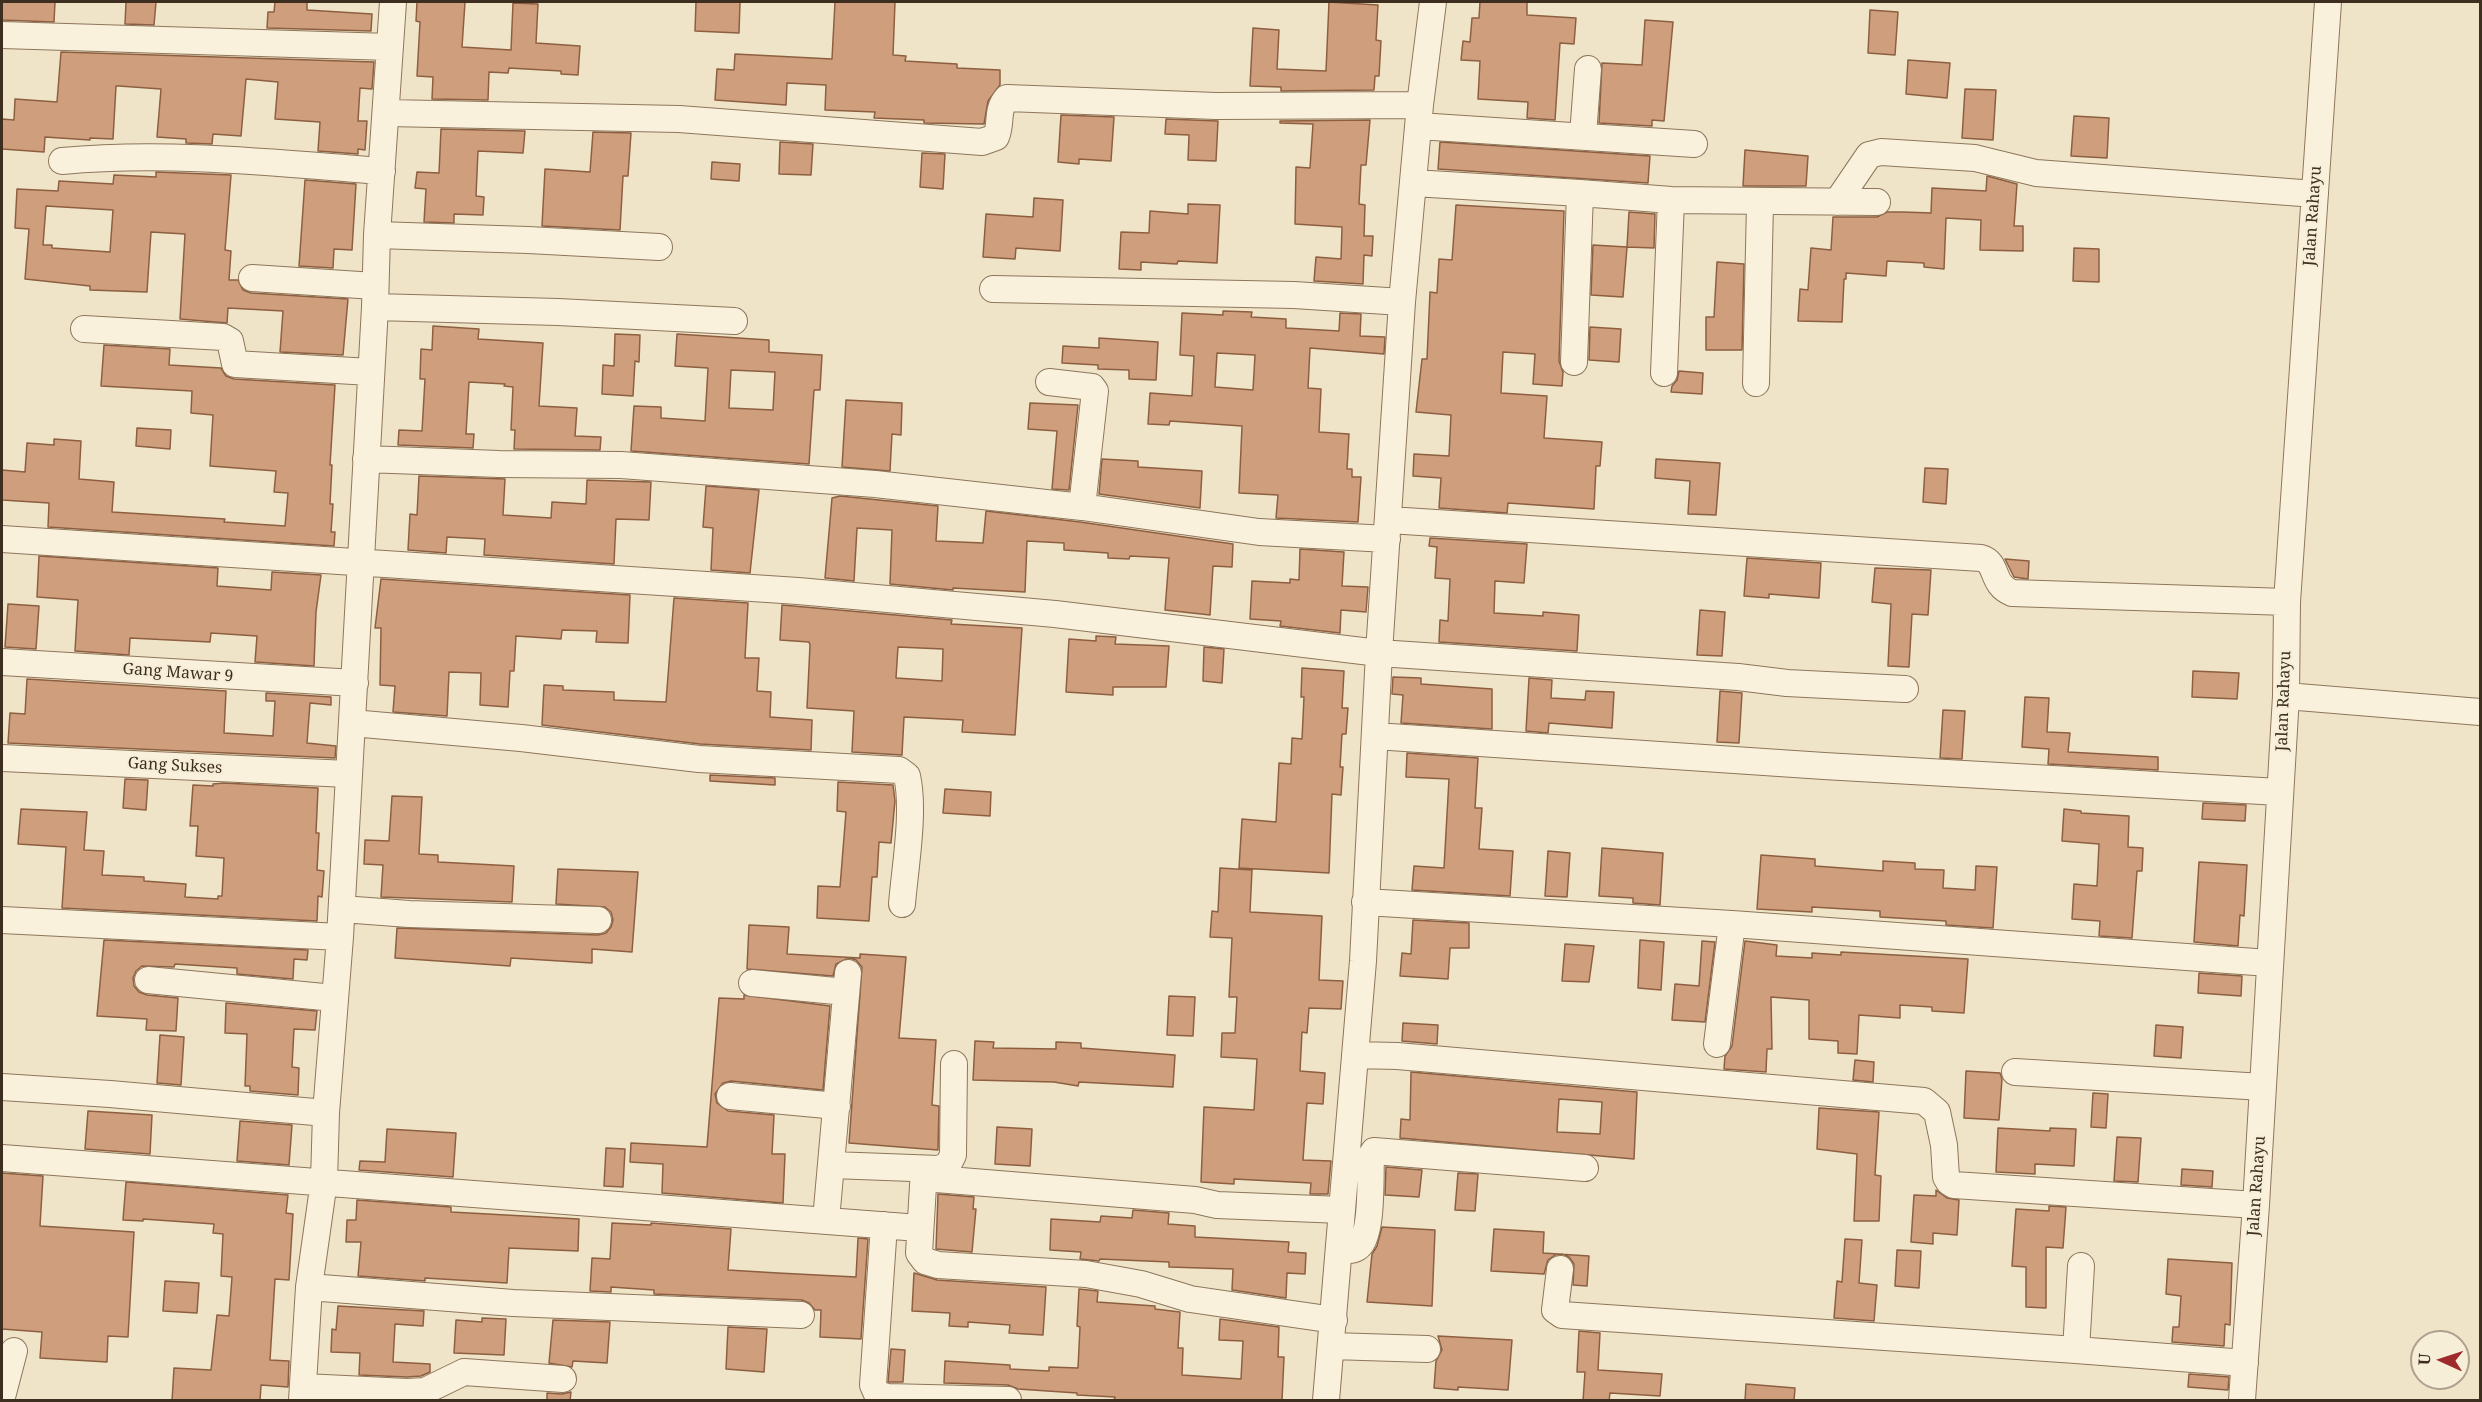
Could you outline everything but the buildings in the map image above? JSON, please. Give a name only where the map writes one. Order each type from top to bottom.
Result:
[{"type":"street","points":[[393,2],[377,235],[342,909],[326,1113],[324,1181],[309,1287],[303,1394],[425,1391],[464,1372],[563,1378]]},
{"type":"street","points":[[1326,1401],[1363,961],[1379,653],[1402,302],[1419,116],[1433,2]]},
{"type":"street","name":"Jalan Rahayu","points":[[2242,1401],[2286,696],[2287,602],[2328,2]]},
{"type":"street","points":[[2,35],[390,47]]},
{"type":"street","points":[[1583,135],[1588,69]]},
{"type":"street","points":[[387,113],[679,119],[982,142],[996,137],[999,128],[999,111],[1007,98],[1216,105],[1419,116],[1583,135],[1695,144]]},
{"type":"street","points":[[1837,202],[1869,155],[1881,152],[1975,158],[2036,173],[2315,194]]},
{"type":"street","points":[[62,161],[98,157],[241,160],[382,171]]},
{"type":"street","points":[[1413,183],[1671,200],[1760,203],[1877,202]]},
{"type":"street","points":[[1574,362],[1580,193]]},
{"type":"street","points":[[1664,373],[1671,200]]},
{"type":"street","points":[[1756,383],[1760,203]]},
{"type":"street","points":[[377,235],[659,247]]},
{"type":"street","points":[[252,278],[375,297],[558,312],[734,321]]},
{"type":"street","points":[[993,289],[1294,295],[1402,302]]},
{"type":"street","points":[[84,329],[223,338],[230,341],[235,364],[370,372]]},
{"type":"street","points":[[1049,382],[1092,387],[1095,391],[1082,507]]},
{"type":"street","points":[[366,459],[499,464],[621,465],[875,484],[1082,507],[1258,531],[1388,529],[1981,558],[1991,564],[1998,584],[2012,593],[2287,602]]},
{"type":"street","points":[[2,539],[798,591],[1055,614],[1379,653],[1738,677],[1787,683],[1905,689]]},
{"type":"street","name":"Gang Mawar 9","points":[[2,662],[355,683]]},
{"type":"street","points":[[2286,696],[2481,712]]},
{"type":"street","points":[[352,723],[521,738],[699,759],[899,770],[907,776],[909,786],[902,904]]},
{"type":"street","points":[[1375,736],[1824,766],[2279,792]]},
{"type":"street","name":"Gang Sukses","points":[[2,758],[348,774]]},
{"type":"street","points":[[1365,902],[1732,924],[2269,963]]},
{"type":"street","points":[[342,909],[409,914],[598,920]]},
{"type":"street","points":[[2,920],[340,937]]},
{"type":"street","points":[[1717,1044],[1732,924]]},
{"type":"street","points":[[148,980],[334,998]]},
{"type":"street","points":[[752,983],[847,982],[826,1221]]},
{"type":"street","points":[[1355,1055],[1397,1056],[1924,1101],[1937,1112],[1944,1145],[1946,1177],[1948,1182],[1954,1185],[2256,1205]]},
{"type":"street","points":[[924,1173],[948,1165],[953,1155],[954,1064]]},
{"type":"street","points":[[2015,1072],[2263,1087]]},
{"type":"street","points":[[2,1087],[326,1113]]},
{"type":"street","points":[[730,1096],[837,1106]]},
{"type":"street","points":[[1340,1250],[1351,1250],[1360,1246],[1365,1238],[1368,1224],[1371,1156],[1374,1151],[1585,1168]]},
{"type":"street","points":[[2,1158],[919,1228]]},
{"type":"street","points":[[832,1165],[1195,1200],[1217,1205],[1342,1210]]},
{"type":"street","points":[[924,1173],[919,1253],[925,1261],[938,1265],[1086,1274],[1141,1284],[1190,1299],[1334,1320]]},
{"type":"street","points":[[884,1225],[873,1385],[878,1394],[1008,1401]]},
{"type":"street","points":[[2076,1350],[2081,1266]]},
{"type":"street","points":[[1560,1269],[1555,1310],[1562,1315],[2245,1363]]},
{"type":"street","points":[[309,1287],[513,1303],[801,1315]]},
{"type":"street","points":[[1332,1346],[1427,1349]]},
{"type":"street","points":[[2,1397],[14,1351]]}]
